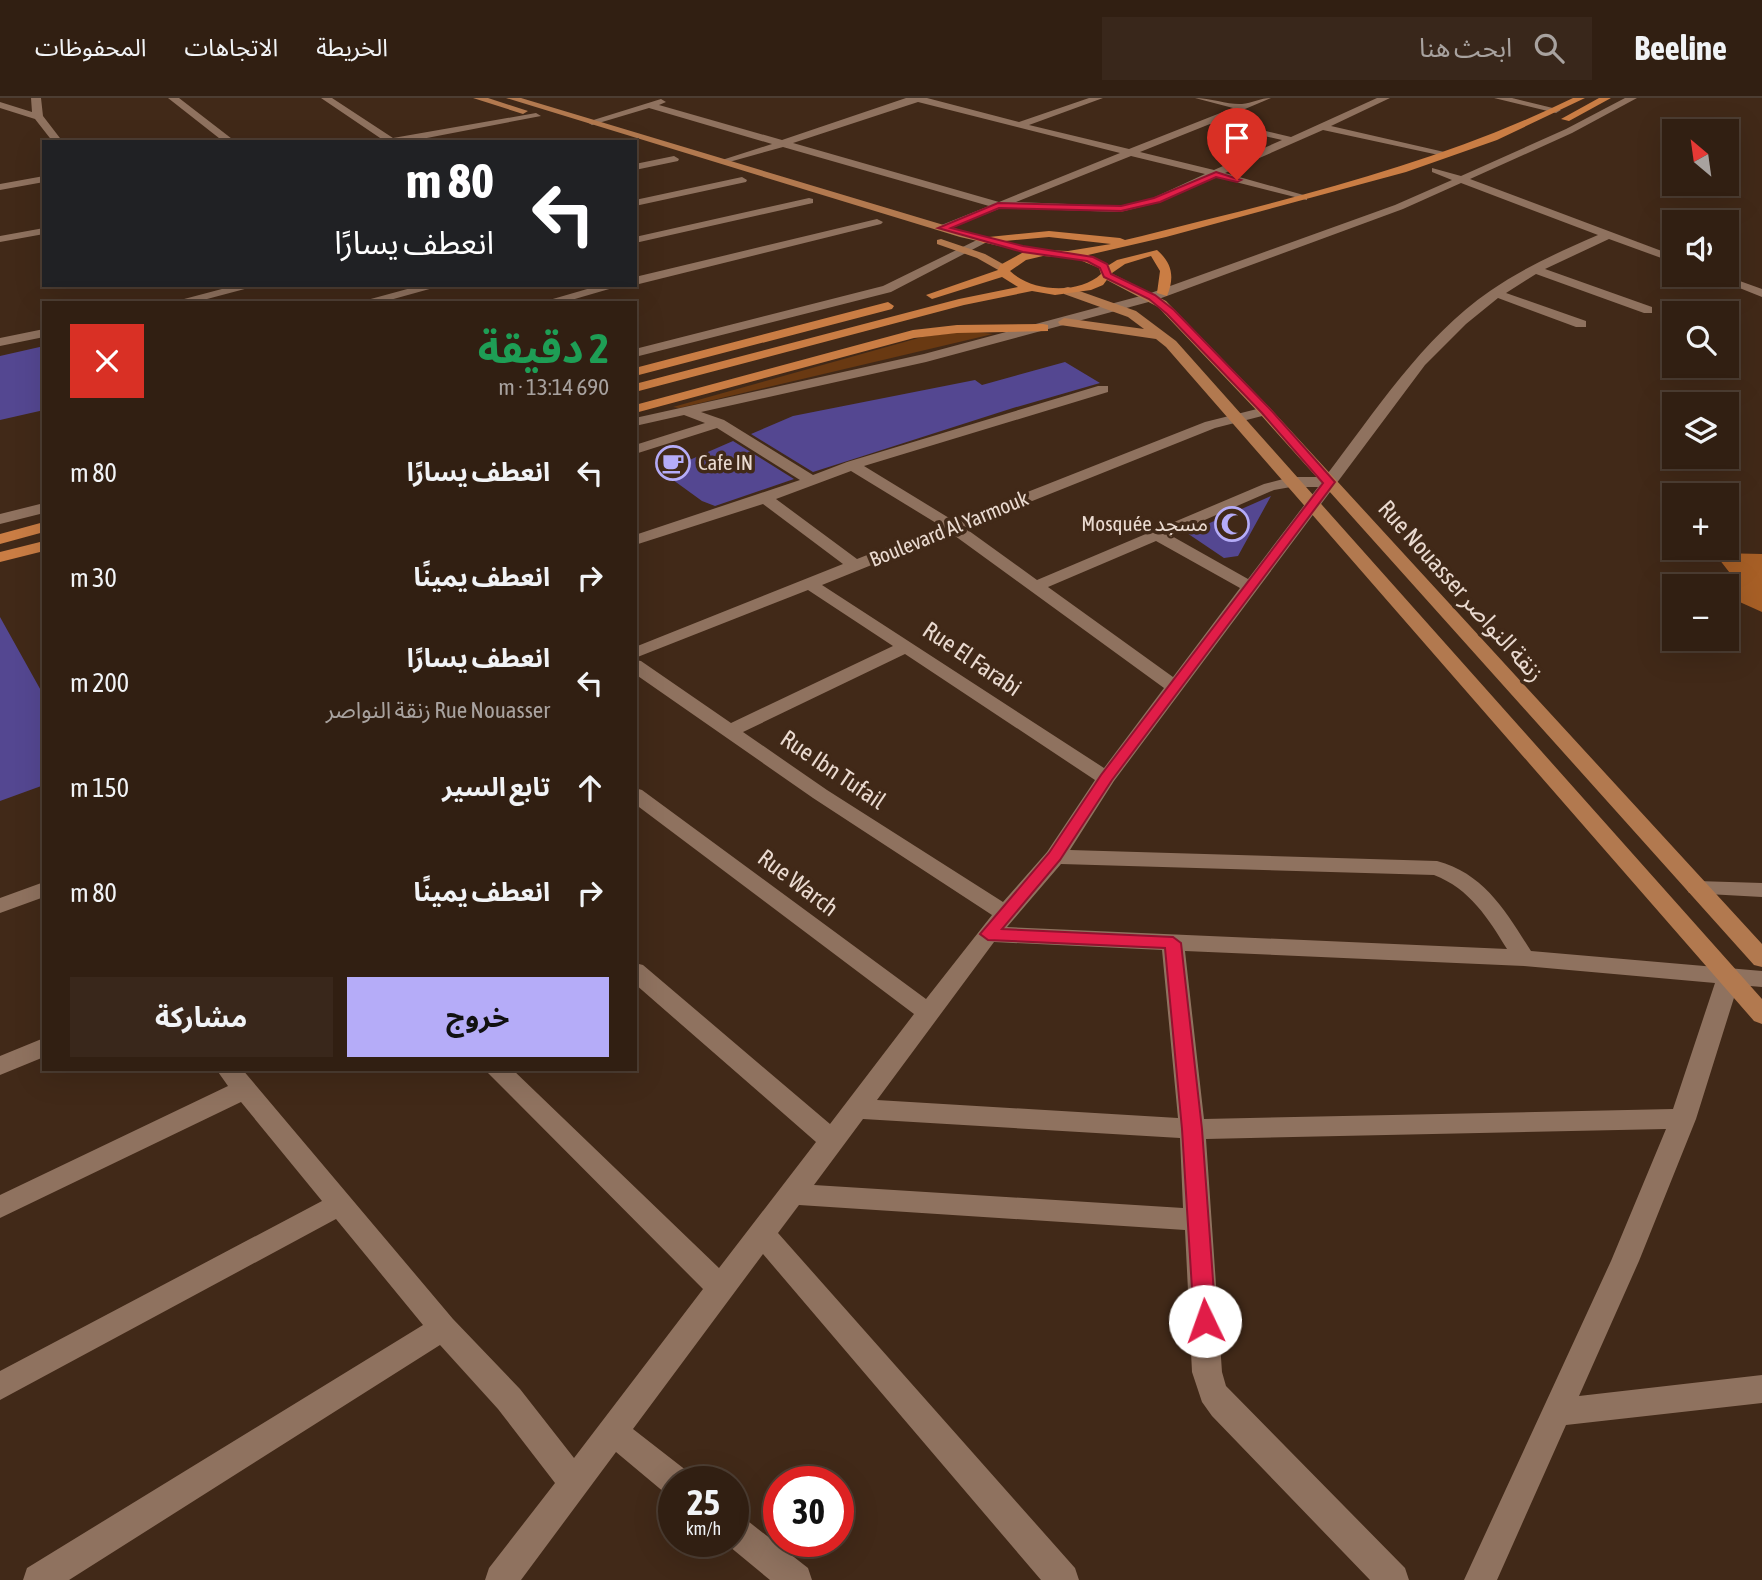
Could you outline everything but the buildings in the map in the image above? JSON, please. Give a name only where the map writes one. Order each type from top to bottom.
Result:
[{"type":"highway","points":[[637,371],[914,300],[1004,270],[1013,260],[1043,253],[1068,254],[1132,243],[1303,198],[1448,154],[1580,98]]},
{"type":"highway","points":[[1285,216],[1436,170],[1530,136],[1606,98]]},
{"type":"highway","points":[[983,240],[1063,234],[1132,243]]},
{"type":"highway","points":[[637,387],[962,302],[1031,288],[1068,290],[1091,287],[1105,280],[1107,273],[1121,262],[1167,248]]},
{"type":"highway","points":[[1153,252],[1163,262],[1167,272],[1157,295]]},
{"type":"highway","points":[[1068,254],[1098,262],[1107,273]]},
{"type":"highway","points":[[1004,270],[1012,281],[1031,288]]},
{"type":"highway","points":[[637,408],[913,334],[957,329],[1043,328]]},
{"type":"highway","points":[[2,530],[42,527]]},
{"type":"highway","points":[[0,557],[42,546]]},
{"type":"main road","points":[[478,98],[614,140]]},
{"type":"main road","points":[[511,98],[983,240],[1043,253]]},
{"type":"main road","points":[[637,147],[882,224]]},
{"type":"main road","points":[[930,239],[965,250],[1004,270]]},
{"type":"main road","name":"Rue Nouasser زنقة النواصر","points":[[1107,273],[1157,295],[1762,959]]},
{"type":"main road","points":[[1068,290],[1118,307],[1164,338],[1762,1015]]},
{"type":"main road","points":[[1064,322],[1116,327],[1164,338]]},
{"type":"street","points":[[36,98],[34,106],[38,117],[56,140]]},
{"type":"street","points":[[173,98],[228,140]]},
{"type":"street","points":[[326,98],[391,140]]},
{"type":"street","points":[[592,122],[674,98]]},
{"type":"street","points":[[1018,125],[1098,98]]},
{"type":"street","points":[[1200,98],[1243,107]]},
{"type":"street","points":[[943,228],[1266,98]]},
{"type":"street","points":[[648,105],[998,205],[1121,209],[1157,200],[1385,98]]},
{"type":"street","points":[[1499,98],[1556,110]]},
{"type":"street","points":[[637,422],[851,376],[1043,328],[1157,295],[1376,217],[1569,131],[1632,98]]},
{"type":"street","points":[[726,162],[917,99],[1303,198]]},
{"type":"street","points":[[0,104],[38,117]]},
{"type":"street","points":[[399,140],[537,116]]},
{"type":"street","points":[[1210,121],[1293,140]]},
{"type":"street","points":[[1324,127],[1448,154]]},
{"type":"street","points":[[637,167],[674,159]]},
{"type":"street","points":[[1436,170],[1662,255]]},
{"type":"street","points":[[0,187],[42,180]]},
{"type":"street","points":[[637,203],[742,180]]},
{"type":"street","points":[[637,240],[809,201]]},
{"type":"street","points":[[637,281],[882,224]]},
{"type":"street","points":[[0,239],[42,232]]},
{"type":"street","points":[[501,1580],[1004,913],[1055,857],[1106,778],[1313,507],[1329,482],[1441,339],[1494,293],[1534,269],[1608,235]]},
{"type":"street","points":[[637,352],[887,289],[983,240]]},
{"type":"street","points":[[1534,269],[1648,310]]},
{"type":"street","points":[[1739,285],[1762,293]]},
{"type":"street","points":[[194,301],[214,299],[248,287]]},
{"type":"street","points":[[370,301],[430,287]]},
{"type":"street","points":[[553,301],[605,287]]},
{"type":"street","points":[[1494,293],[1581,324]]},
{"type":"street","points":[[0,342],[42,332]]},
{"type":"street","points":[[637,539],[765,498],[852,465],[1103,389]]},
{"type":"street","name":"Boulevard Al Yarmouk","points":[[637,652],[1234,417],[1265,411]]},
{"type":"street","points":[[688,412],[719,423],[811,480]]},
{"type":"street","points":[[637,449],[719,423]]},
{"type":"street","points":[[852,465],[953,527],[1175,687]]},
{"type":"street","points":[[1036,586],[1259,491],[1291,482],[1329,482]]},
{"type":"street","points":[[765,498],[856,566]]},
{"type":"street","points":[[2,530],[42,509]]},
{"type":"street","points":[[1158,534],[1250,587]]},
{"type":"street","name":"Rue El Farabi","points":[[810,584],[1106,778]]},
{"type":"street","points":[[729,731],[908,646]]},
{"type":"street","name":"Rue Ibn Tufail","points":[[637,666],[820,794],[1004,913]]},
{"type":"street","name":"Rue Warch","points":[[637,795],[929,1013]]},
{"type":"street","points":[[1055,857],[1437,868],[1458,874],[1474,885],[1524,958]]},
{"type":"street","points":[[1697,888],[1762,890]]},
{"type":"street","points":[[0,906],[42,890]]},
{"type":"street","points":[[988,934],[1524,958],[1762,979]]},
{"type":"street","points":[[1173,943],[1192,1129],[1208,1372],[1213,1392],[1223,1406],[1393,1580]]},
{"type":"street","points":[[637,973],[833,1141]]},
{"type":"street","points":[[1480,1580],[1625,1261],[1683,1119],[1729,977]]},
{"type":"street","points":[[0,1066],[42,1048]]},
{"type":"street","points":[[498,1071],[721,1288]]},
{"type":"street","points":[[0,1207],[236,1079],[443,1328],[509,1399],[574,1483]]},
{"type":"street","points":[[856,1109],[1192,1129],[1683,1119]]},
{"type":"street","points":[[792,1194],[1199,1220]]},
{"type":"street","points":[[0,1386],[340,1204]]},
{"type":"street","points":[[762,1234],[1063,1580]]},
{"type":"street","points":[[39,1580],[443,1328]]},
{"type":"street","points":[[1557,1412],[1762,1389]]},
{"type":"street","points":[[613,1432],[658,1468]]},
{"type":"street","points":[[749,1542],[796,1580]]},
{"type":"shaded area","points":[[969,331],[993,334],[679,408],[673,407],[922,337]]},
{"type":"shaded area","points":[[1739,553],[1762,554],[1762,612],[1739,602],[1739,574],[1731,574],[1720,560],[1739,560]]},
{"type":"place","name":"Cafe IN","points":[[673,463]]},
{"type":"place","name":"Mosquée مسجد","points":[[1232,524]]},
{"type":"route","points":[[1205,1321],[1192,1129],[1173,943],[988,934],[1055,857],[1106,778],[1313,507],[1329,482],[1265,411],[1170,312],[1152,297],[1107,275],[1104,266],[1090,259],[1023,249],[943,228],[998,205],[1121,209],[1157,200],[1216,174],[1237,180]]}]
